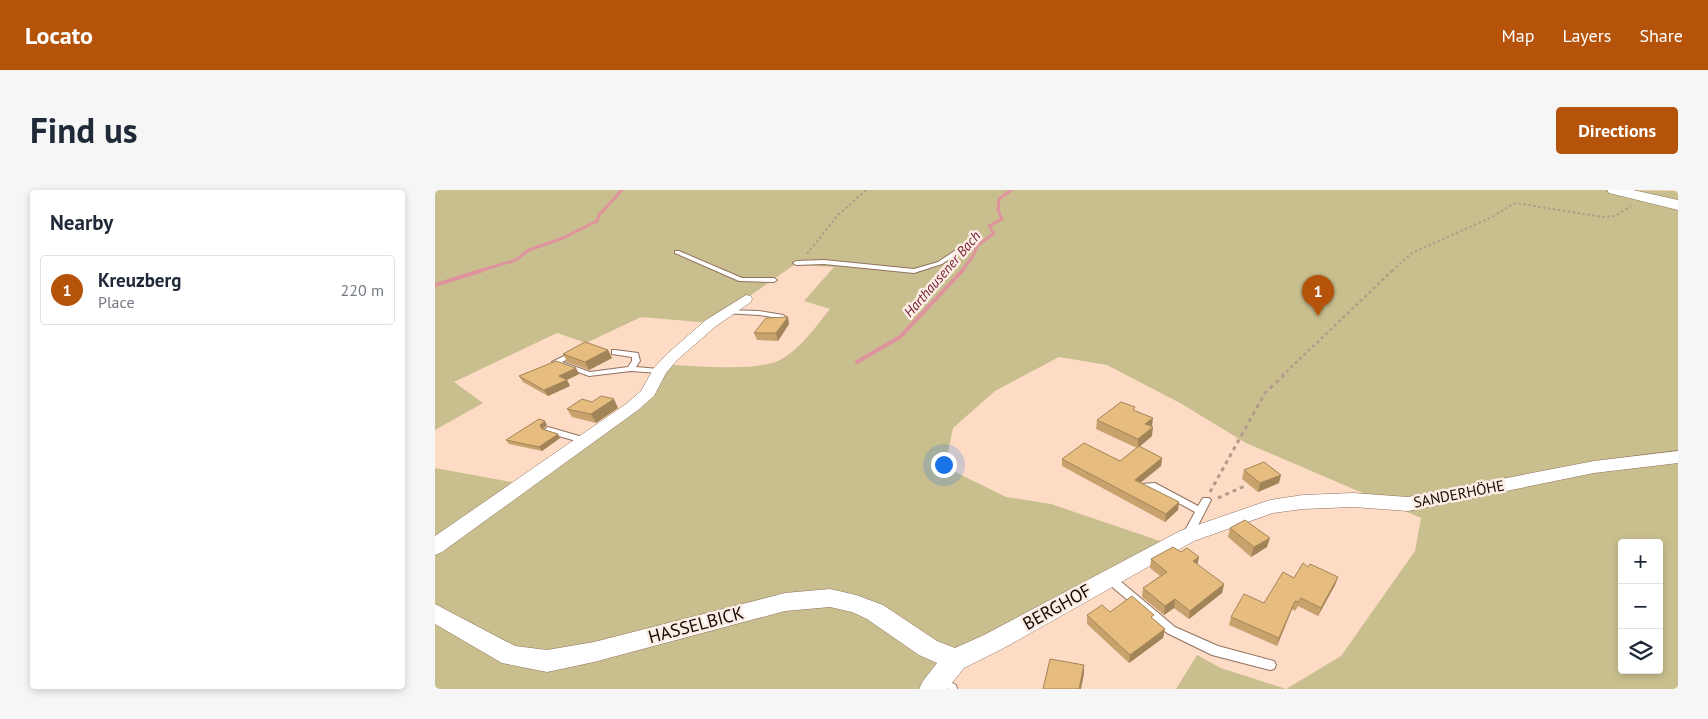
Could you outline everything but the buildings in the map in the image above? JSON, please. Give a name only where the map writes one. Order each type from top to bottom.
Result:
[{"type":"main road","points":[[1615,190],[1678,205]]},
{"type":"street","points":[[435,547],[632,407],[648,393],[659,371],[683,347],[746,299]]},
{"type":"street","name":"SANDERHÖHE","points":[[1157,552],[1187,536],[1270,507],[1303,502],[1353,500],[1408,504],[1593,467],[1678,457]]},
{"type":"street","name":"BERGHOF","points":[[955,660],[993,642],[1157,552]]},
{"type":"street","name":"HASSELBICK","points":[[435,613],[511,656],[547,661],[594,652],[785,602],[830,598],[856,604],[875,612],[928,648],[955,660]]},
{"type":"street","points":[[940,686],[955,660]]},
{"type":"lane","points":[[796,263],[824,262],[915,271],[940,264],[964,247]]},
{"type":"lane","points":[[677,252],[741,280],[774,280]]},
{"type":"lane","points":[[727,312],[759,313],[783,317],[781,321]]},
{"type":"lane","points":[[579,351],[556,362],[589,374],[631,369],[659,371]]},
{"type":"lane","points":[[615,352],[635,356],[636,361],[631,369]]},
{"type":"lane","points":[[547,430],[583,440]]},
{"type":"lane","points":[[1141,487],[1155,486],[1200,511]]},
{"type":"lane","points":[[1187,536],[1206,500]]},
{"type":"lane","points":[[1108,578],[1171,630],[1216,651],[1270,665]]},
{"type":"path","points":[[796,263],[815,246],[845,208],[866,190]]},
{"type":"path","points":[[1247,485],[1213,501],[1206,500],[1265,393],[1412,253],[1492,217],[1515,203],[1603,217],[1615,216],[1634,204]]},
{"type":"shaded area","points":[[435,190],[1609,190],[1678,206],[1678,689],[1286,689],[1341,656],[1415,551],[1421,518],[1246,443],[1180,403],[1107,365],[1059,357],[995,391],[953,428],[945,467],[1006,497],[1051,504],[1163,542],[1021,620],[932,689],[435,689],[435,468],[523,484],[632,407],[665,365],[742,367],[757,366],[782,359],[802,342],[830,309],[804,301],[834,267],[794,265],[711,323],[641,317],[586,343],[557,333],[454,382],[483,403],[435,430]]},
{"type":"shaded area","points":[[1620,190],[1678,191],[1678,203]]},
{"type":"shaded area","points":[[1197,655],[1221,668],[1286,689],[1176,689]]},
{"type":"waterway","points":[[479,271],[516,260],[529,250],[563,238],[597,221],[599,215],[622,190]]},
{"type":"waterway","name":"Harthausener Bach","points":[[962,271],[973,256],[977,246],[994,233],[989,226],[1002,219],[998,210],[999,199],[1011,190]]},
{"type":"waterway","points":[[435,285],[483,270]]},
{"type":"waterway","name":"Harthausener Bach","points":[[857,362],[900,337],[963,270]]},
{"type":"place","name":"Kreuzberg","points":[[1318,316]]}]
